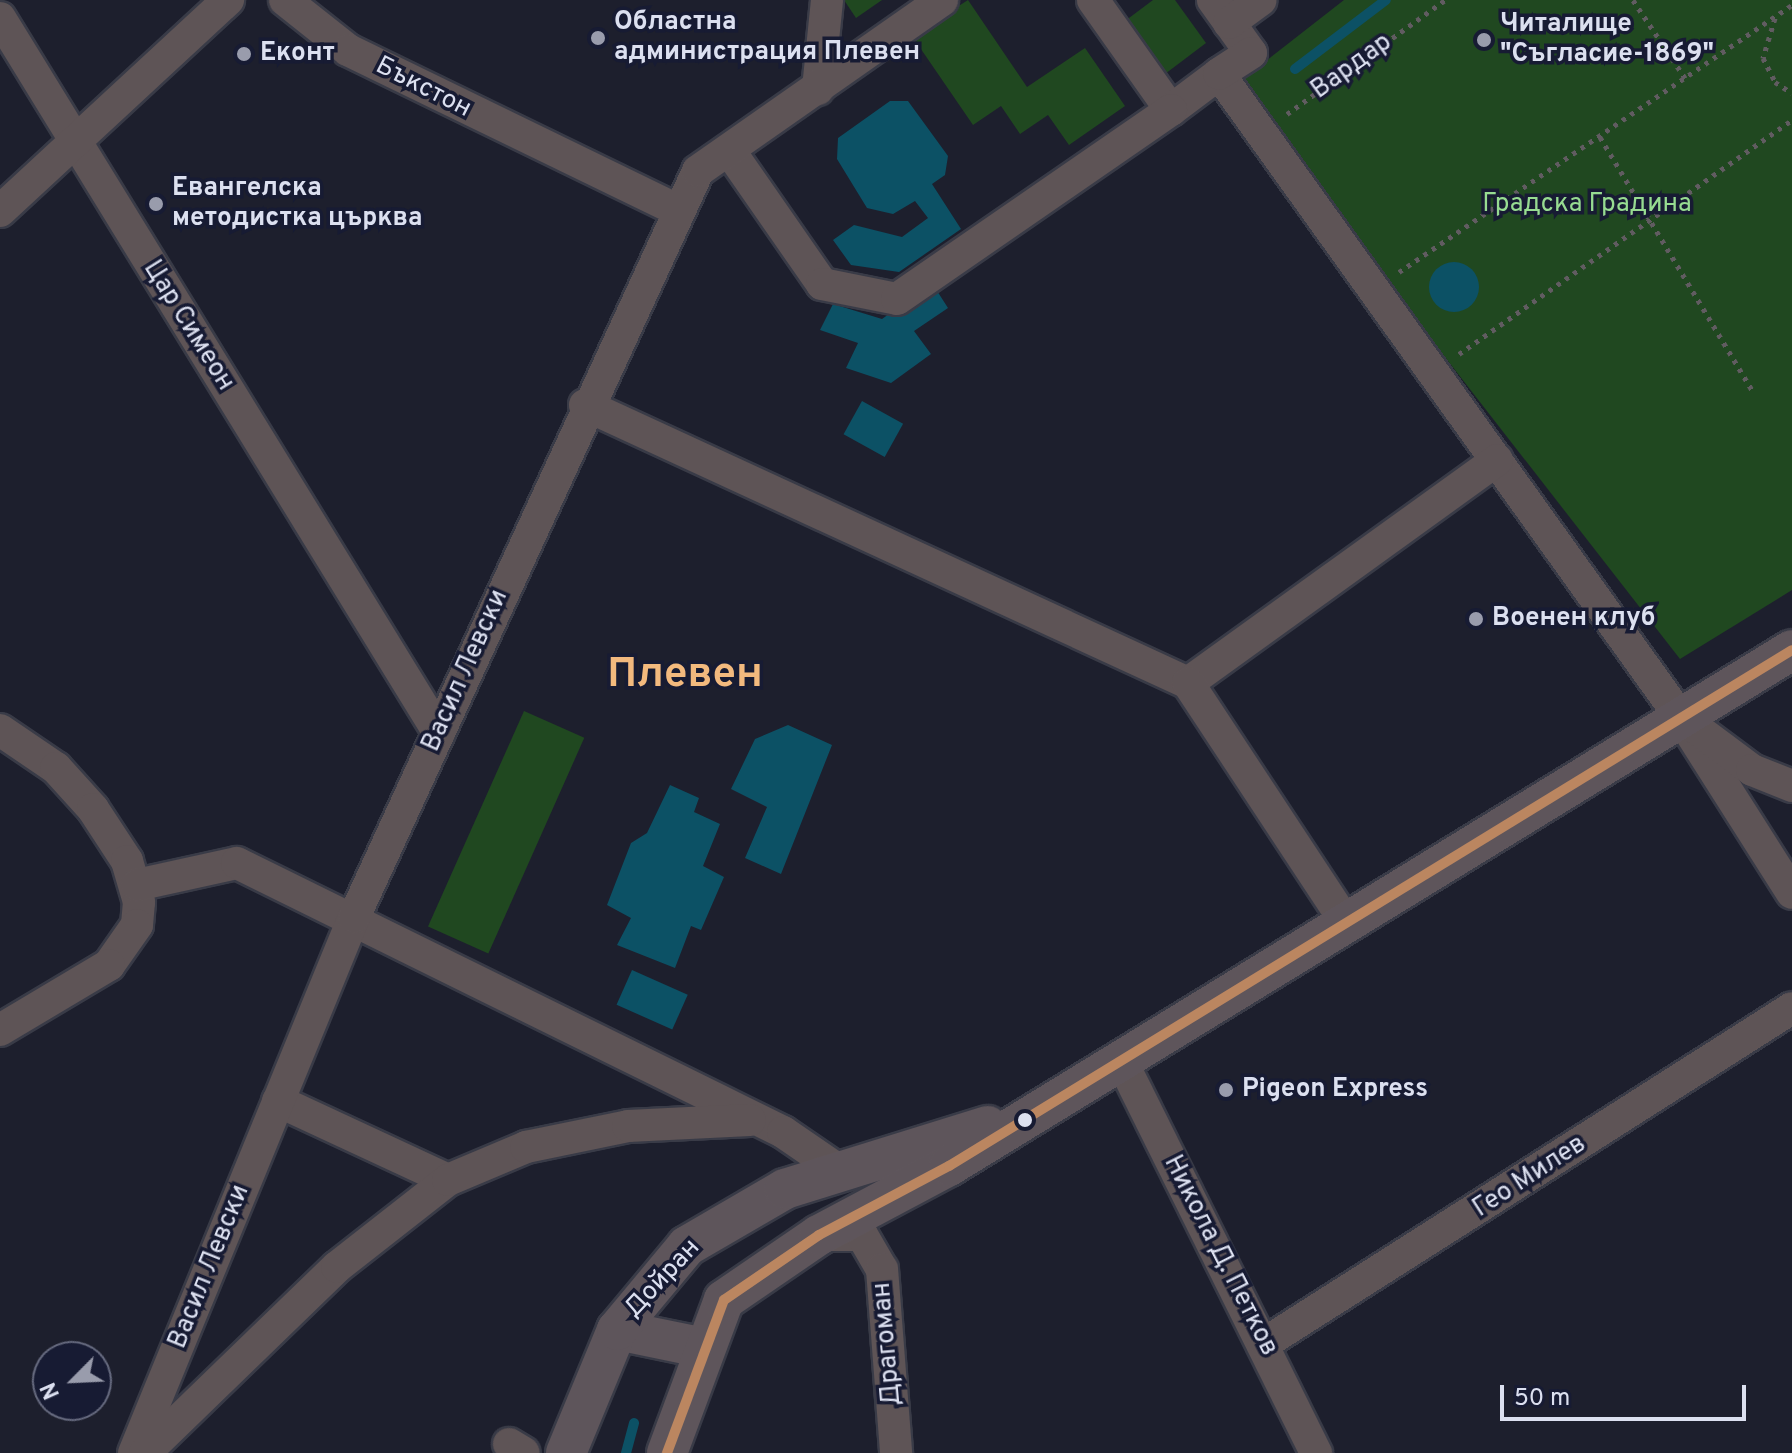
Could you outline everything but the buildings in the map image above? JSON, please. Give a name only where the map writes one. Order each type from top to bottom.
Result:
[{"type":"main road","points":[[667,1453],[724,1300],[819,1235],[949,1166],[1014,1119],[1121,1060],[1347,924],[1792,650]]},
{"type":"main road","points":[[830,1172],[1014,1119]]},
{"type":"main road","name":"Дойран","points":[[566,1453],[617,1330],[687,1246],[785,1189],[830,1172]]},
{"type":"main road","points":[[617,1330],[705,1348]]},
{"type":"street","points":[[0,211],[78,146],[228,0]]},
{"type":"street","name":"Бъкстон","points":[[285,0],[348,50],[569,162],[678,210]]},
{"type":"street","points":[[818,89],[827,0]]},
{"type":"street","name":"Васил Левски","points":[[134,1453],[354,917],[585,405],[698,171],[942,0]]},
{"type":"street","points":[[1093,0],[1171,110]]},
{"type":"street","points":[[729,150],[822,284],[897,299],[1251,53],[1221,12],[1261,0]]},
{"type":"street","name":"Цар Симеон","points":[[0,18],[439,733]]},
{"type":"street","points":[[1219,74],[1681,718],[1792,893]]},
{"type":"street","points":[[585,405],[1188,683],[1347,924]]},
{"type":"street","points":[[1188,683],[1497,460]]},
{"type":"street","points":[[1681,718],[1752,770],[1792,786]]},
{"type":"street","points":[[0,730],[74,786],[137,885],[137,925],[128,946],[0,1030]]},
{"type":"street","points":[[137,885],[237,863],[354,917],[821,1153],[830,1172]]},
{"type":"street","name":"Гео Милев","points":[[1265,1343],[1792,1008]]},
{"type":"street","name":"Никола Д. Петков","points":[[1121,1060],[1265,1343],[1316,1453]]},
{"type":"street","points":[[278,1101],[448,1180]]},
{"type":"street","points":[[145,1453],[337,1267],[448,1180],[526,1147],[613,1129],[753,1120]]},
{"type":"street","name":"Драгоман","points":[[819,1235],[862,1235],[882,1269],[896,1453]]},
{"type":"path","name":"Вардар","points":[[1260,134],[1445,0]]},
{"type":"path","points":[[1633,0],[1685,78]]},
{"type":"path","points":[[1375,288],[1792,6]]},
{"type":"path","points":[[1784,10],[1767,31],[1763,58],[1775,82],[1792,93]]},
{"type":"path","points":[[1434,372],[1792,120]]},
{"type":"path","points":[[1600,137],[1647,222],[1752,390]]},
{"type":"green space","points":[[844,0],[882,0],[856,18]]},
{"type":"green space","points":[[968,0],[1027,87],[1085,48],[1125,106],[1069,145],[1048,115],[1020,134],[1001,106],[973,125],[912,36]]},
{"type":"green space","points":[[1153,0],[1175,0],[1206,43],[1161,77],[1121,24]]},
{"type":"green space","name":"Градска Градина","points":[[1344,0],[1792,0],[1792,590],[1680,659],[1234,86]]},
{"type":"green space","points":[[524,711],[584,738],[488,953],[428,927]]},
{"type":"water","points":[[890,101],[908,101],[948,156],[945,175],[932,184],[961,229],[899,272],[851,265],[833,240],[854,225],[902,237],[928,218],[915,201],[893,214],[867,208],[837,159],[838,138]]},
{"type":"water","points":[[1454,262],[1472,269],[1479,287],[1472,305],[1454,312],[1436,305],[1429,287],[1436,269]]},
{"type":"water","points":[[932,283],[948,308],[914,331],[931,354],[891,383],[846,368],[858,343],[820,330],[833,304],[882,319]]},
{"type":"water","points":[[862,401],[903,424],[885,457],[844,434]]},
{"type":"water","points":[[788,725],[832,745],[781,874],[745,858],[767,807],[731,789],[755,739]]},
{"type":"water","points":[[670,785],[699,798],[694,812],[720,824],[703,866],[724,877],[701,930],[691,926],[675,968],[617,945],[631,918],[607,905],[631,843],[647,833]]},
{"type":"water","points":[[632,970],[688,995],[672,1030],[617,1005]]},
{"type":"waterway","points":[[1295,69],[1386,0]]},
{"type":"waterway","points":[[626,1453],[634,1423]]},
{"type":"transit line","points":[[667,1453],[724,1300],[819,1235],[949,1166],[1792,650]]},
{"type":"place","name":"Областна администрация Плевен","points":[[598,38]]},
{"type":"place","name":"Читалище \"Съгласие-1869\"","points":[[1484,40]]},
{"type":"place","name":"Еконт","points":[[244,54]]},
{"type":"place","name":"Евангелска методистка църква","points":[[156,204]]},
{"type":"place","name":"Военен клуб","points":[[1476,619]]},
{"type":"place","name":"Pigeon Express","points":[[1226,1090]]},
{"type":"district","name":"Плевен","points":[[685,676]]}]
